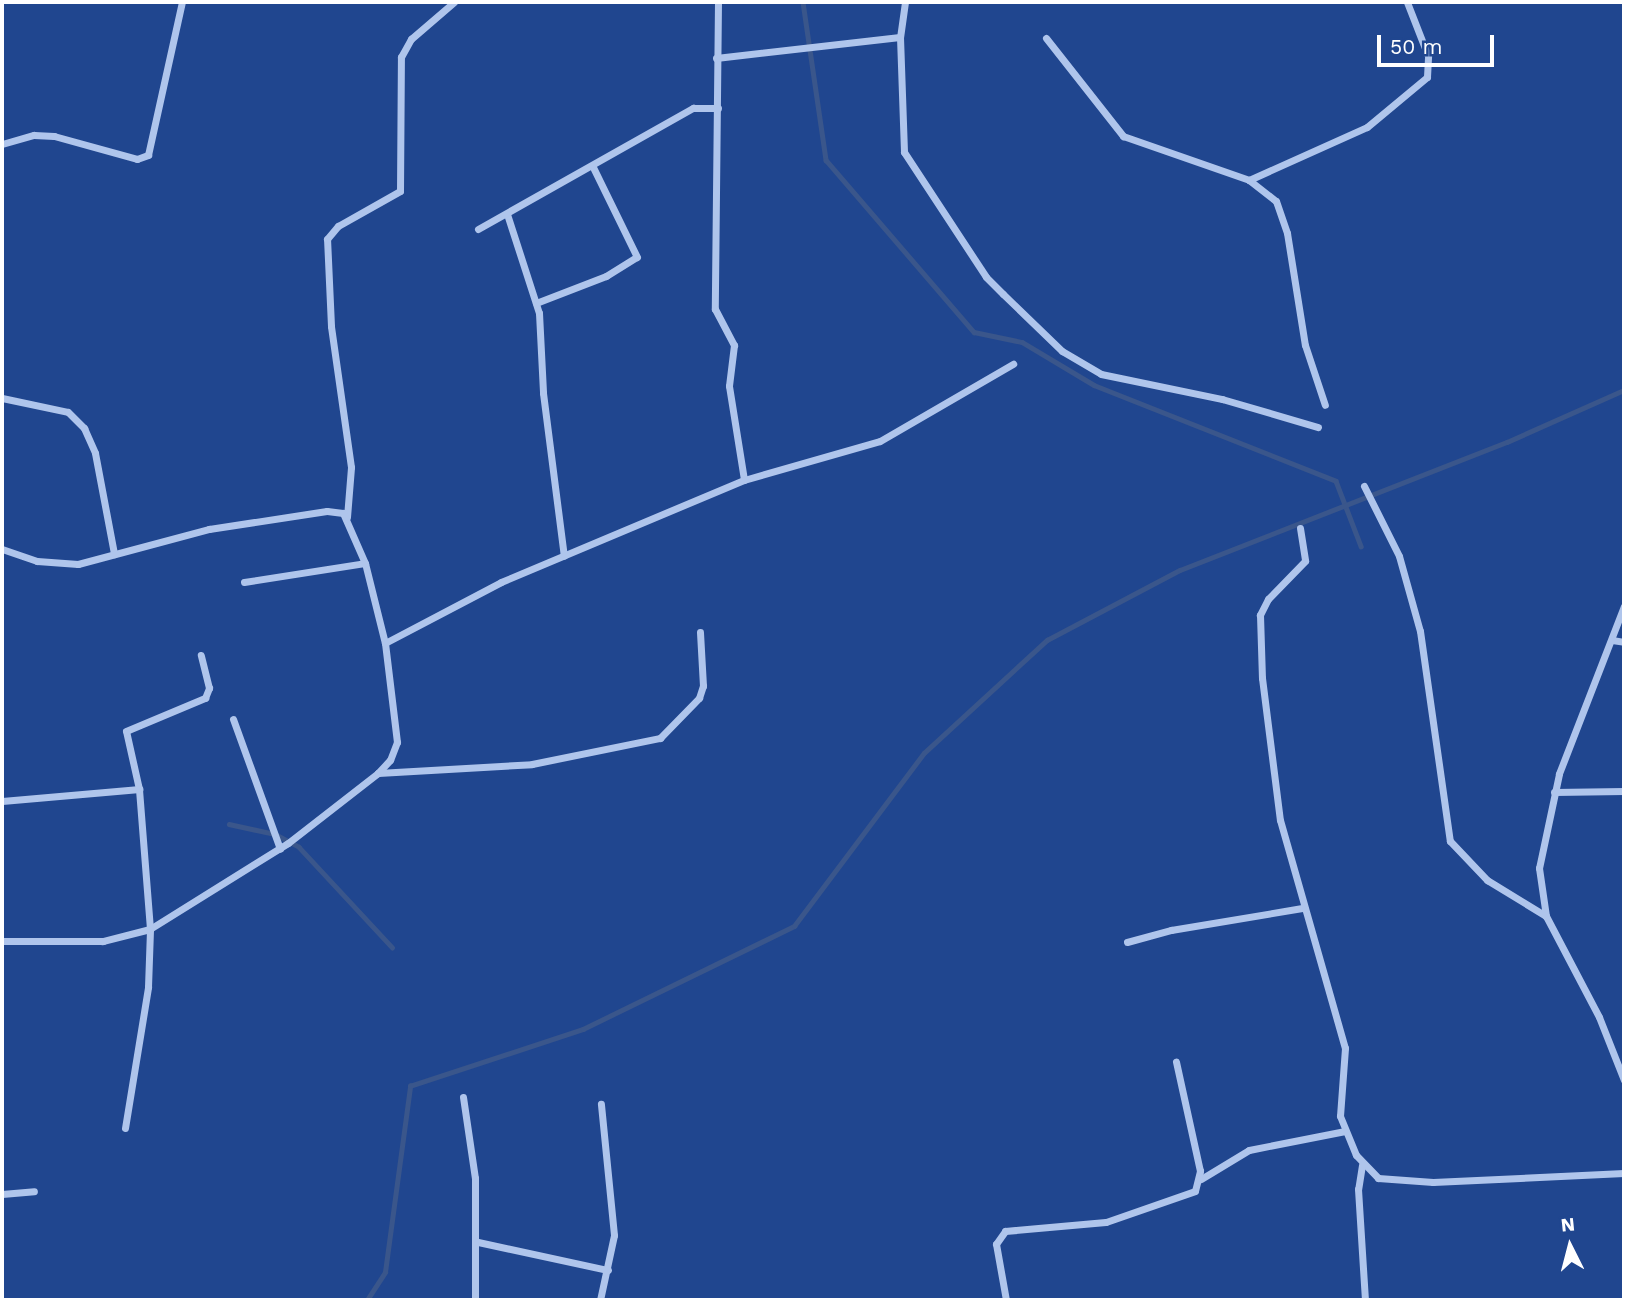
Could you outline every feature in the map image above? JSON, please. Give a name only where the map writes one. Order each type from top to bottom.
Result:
[{"type":"street","points":[[2,144],[34,135],[54,136],[137,159],[148,155],[182,2]]},
{"type":"street","points":[[2,941],[103,941],[150,929],[280,849],[378,773],[390,760],[397,743],[385,643],[365,563],[347,517],[351,467],[331,326],[327,239],[338,226],[400,191],[401,57],[411,39],[454,2]]},
{"type":"street","points":[[718,2],[718,108],[713,180],[715,309],[734,345],[729,386],[744,481]]},
{"type":"street","points":[[905,2],[900,37],[901,139],[907,160],[986,277],[1062,351],[1101,374],[1222,399],[1318,427]]},
{"type":"street","points":[[1249,180],[1367,127],[1427,77],[1428,56],[1407,2]]},
{"type":"street","points":[[716,58],[900,37]]},
{"type":"street","points":[[1046,38],[1123,136],[1249,180],[1267,190],[1283,214],[1305,345],[1325,405]]},
{"type":"street","points":[[478,229],[693,108],[718,108]]},
{"type":"street","points":[[536,303],[606,276],[637,257],[592,165]]},
{"type":"street","points":[[507,214],[536,303],[564,556]]},
{"type":"street","points":[[385,643],[438,611],[744,481],[868,447],[1013,364]]},
{"type":"street","points":[[2,398],[68,412],[84,428],[95,453],[114,554]]},
{"type":"street","points":[[1364,486],[1399,556],[1420,631],[1450,841],[1487,880],[1546,915]]},
{"type":"street","points":[[2,549],[58,565],[279,517],[327,511],[347,517]]},
{"type":"street","points":[[1300,528],[1305,561],[1262,606],[1258,624],[1276,793],[1302,908],[1345,1048],[1340,1116],[1362,1165],[1378,1178],[1433,1182],[1624,1173]]},
{"type":"street","points":[[244,582],[365,563]]},
{"type":"street","points":[[1624,606],[1554,792],[1539,868],[1546,915],[1599,1017],[1624,1080]]},
{"type":"street","points":[[378,773],[532,764],[660,737],[699,698],[703,686],[700,632]]},
{"type":"street","points":[[1612,639],[1624,642]]},
{"type":"street","points":[[125,1128],[148,987],[150,929],[139,789],[127,729],[205,698],[209,688],[201,655]]},
{"type":"street","points":[[233,719],[280,849]]},
{"type":"street","points":[[2,801],[139,789]]},
{"type":"street","points":[[1554,792],[1624,791]]},
{"type":"street","points":[[1127,942],[1171,930],[1302,908]]},
{"type":"street","points":[[1176,1062],[1201,1179]]},
{"type":"street","points":[[463,1097],[474,1161],[478,1242],[475,1300]]},
{"type":"street","points":[[600,1300],[614,1229],[601,1104]]},
{"type":"street","points":[[1006,1300],[996,1244],[1004,1231],[1106,1222],[1189,1197],[1201,1179],[1248,1150],[1345,1131]]},
{"type":"street","points":[[1362,1165],[1358,1189],[1365,1300]]},
{"type":"street","points":[[2,1194],[34,1191]]},
{"type":"street","points":[[478,1242],[608,1270]]},
{"type":"waterway","points":[[803,2],[826,160],[974,332],[1022,342],[1094,385],[1336,481],[1361,546]]},
{"type":"waterway","points":[[367,1300],[385,1272],[410,1086],[583,1029],[794,926],[924,753],[1047,640],[1180,570],[1507,442],[1624,390]]},
{"type":"waterway","points":[[229,824],[275,834],[299,847],[392,947]]}]
